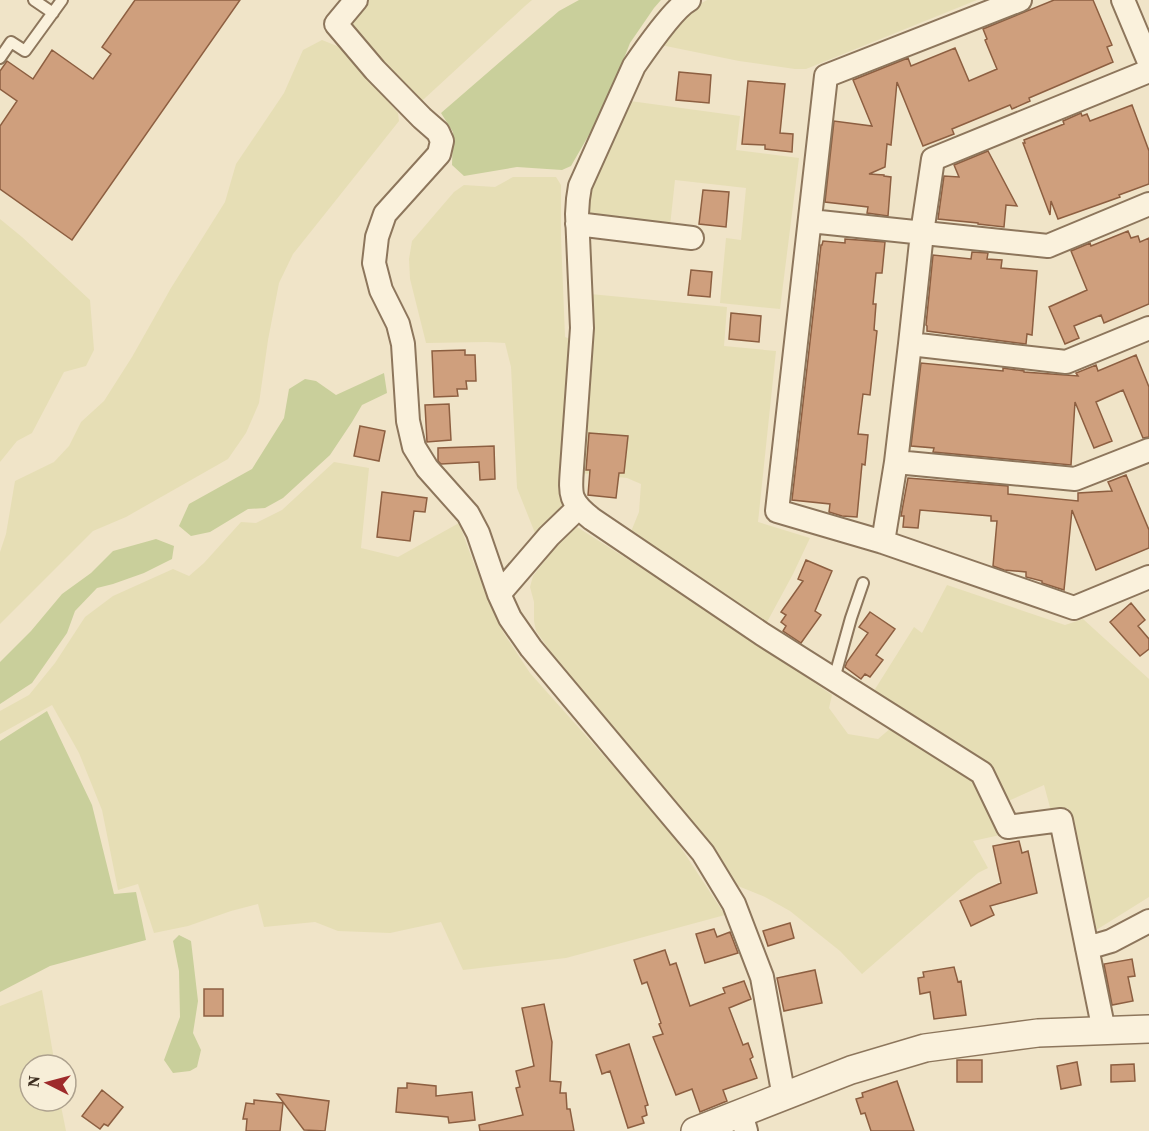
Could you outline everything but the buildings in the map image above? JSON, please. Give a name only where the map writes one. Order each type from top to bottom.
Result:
[{"type":"street","points":[[356,0],[336,24],[375,70],[438,132],[442,141],[439,153],[385,214],[377,237],[374,263],[381,290],[398,324],[403,344],[408,421],[414,447],[428,468],[468,514],[478,533],[499,594],[510,618],[531,648],[703,853],[734,904],[762,976],[784,1096]]},
{"type":"street","points":[[689,0],[670,19],[634,66],[580,186],[577,224],[582,328],[571,484],[573,499],[578,508],[752,628],[982,773],[1008,827],[1061,820],[1104,1031]]},
{"type":"street","points":[[1020,0],[826,76],[777,511],[883,542],[1074,608],[1149,577]]},
{"type":"street","points":[[1123,0],[1149,62]]},
{"type":"street","points":[[883,542],[896,462],[922,233],[933,159],[1149,71]]},
{"type":"street","points":[[810,221],[1048,246],[1149,204]]},
{"type":"street","points":[[577,224],[692,238]]},
{"type":"street","points":[[910,344],[1065,362],[1149,328]]},
{"type":"street","points":[[896,462],[1075,479],[1149,450]]},
{"type":"street","points":[[499,594],[549,536],[578,508]]},
{"type":"street","points":[[1087,948],[1111,941],[1149,921]]},
{"type":"street","points":[[695,1131],[743,1122],[784,1096],[851,1070],[925,1048],[1038,1033],[1149,1029]]},
{"type":"lane","points":[[34,0],[53,13]]},
{"type":"lane","points":[[0,58],[11,42],[25,51],[62,0]]},
{"type":"lane","points":[[834,679],[863,583]]},
{"type":"shaded area","points":[[367,0],[532,0],[419,102],[349,28],[350,22]]},
{"type":"shaded area","points":[[707,0],[977,0],[806,69],[795,69],[739,61],[661,45],[684,18]]},
{"type":"shaded area","points":[[322,40],[342,48],[398,113],[399,121],[293,254],[279,283],[259,403],[246,433],[228,459],[126,517],[93,531],[0,624],[0,552],[6,534],[15,481],[54,462],[69,446],[81,422],[104,401],[225,202],[236,164],[284,93],[303,50]]},
{"type":"shaded area","points":[[630,101],[740,116],[736,150],[799,158],[780,309],[720,303],[726,238],[741,240],[746,188],[675,180],[670,226],[586,216],[585,201]]},
{"type":"shaded area","points":[[513,177],[556,177],[561,185],[565,337],[570,339],[570,366],[562,432],[565,433],[560,475],[562,510],[540,533],[535,533],[517,488],[511,367],[505,343],[426,343],[410,279],[409,259],[412,241],[454,192],[464,185],[495,187]]},
{"type":"shaded area","points":[[0,219],[90,300],[94,350],[86,366],[64,372],[32,433],[17,441],[0,462]]},
{"type":"shaded area","points":[[590,294],[727,307],[724,346],[776,351],[758,522],[810,538],[766,624],[630,534],[639,512],[641,484],[627,478],[580,473],[589,386]]},
{"type":"shaded area","points":[[334,462],[369,468],[361,548],[398,557],[459,523],[503,632],[530,673],[668,828],[725,915],[566,958],[463,970],[441,922],[390,933],[338,931],[315,922],[264,927],[258,904],[188,926],[154,933],[138,884],[118,890],[102,810],[79,753],[52,705],[0,734],[0,711],[29,695],[55,663],[85,617],[113,596],[173,569],[189,576],[241,522],[256,523],[282,510]]},
{"type":"shaded area","points":[[577,527],[728,623],[832,695],[829,708],[848,734],[878,739],[891,728],[970,776],[1000,835],[973,841],[988,868],[978,873],[862,974],[840,951],[790,911],[738,886],[716,851],[601,716],[536,631],[534,602],[530,587],[533,576],[555,548]]},
{"type":"shaded area","points":[[947,585],[1065,625],[1083,619],[1149,679],[1149,897],[1093,932],[1068,808],[1051,811],[1044,785],[1006,802],[872,694],[914,627],[922,633]]},
{"type":"shaded area","points":[[42,990],[53,1053],[18,1053],[18,1113],[62,1113],[66,1131],[0,1131],[0,1006]]},
{"type":"green space","points":[[579,0],[661,0],[630,43],[605,107],[571,166],[562,170],[517,167],[464,176],[452,165],[453,132],[441,113],[559,11]]},
{"type":"green space","points":[[384,373],[387,393],[362,405],[330,455],[283,498],[265,508],[248,509],[210,532],[191,536],[179,526],[189,504],[252,469],[284,418],[289,389],[305,379],[316,381],[336,395]]},
{"type":"green space","points":[[156,539],[174,546],[172,559],[144,573],[97,588],[75,611],[67,633],[32,683],[0,704],[0,662],[31,631],[62,594],[91,573],[113,551]]},
{"type":"green space","points":[[47,711],[92,805],[114,894],[136,892],[146,940],[50,966],[0,992],[0,741]]},
{"type":"green space","points":[[179,935],[191,941],[198,1001],[193,1033],[201,1050],[197,1067],[190,1071],[173,1073],[164,1060],[180,1017],[179,971],[173,941]]}]
